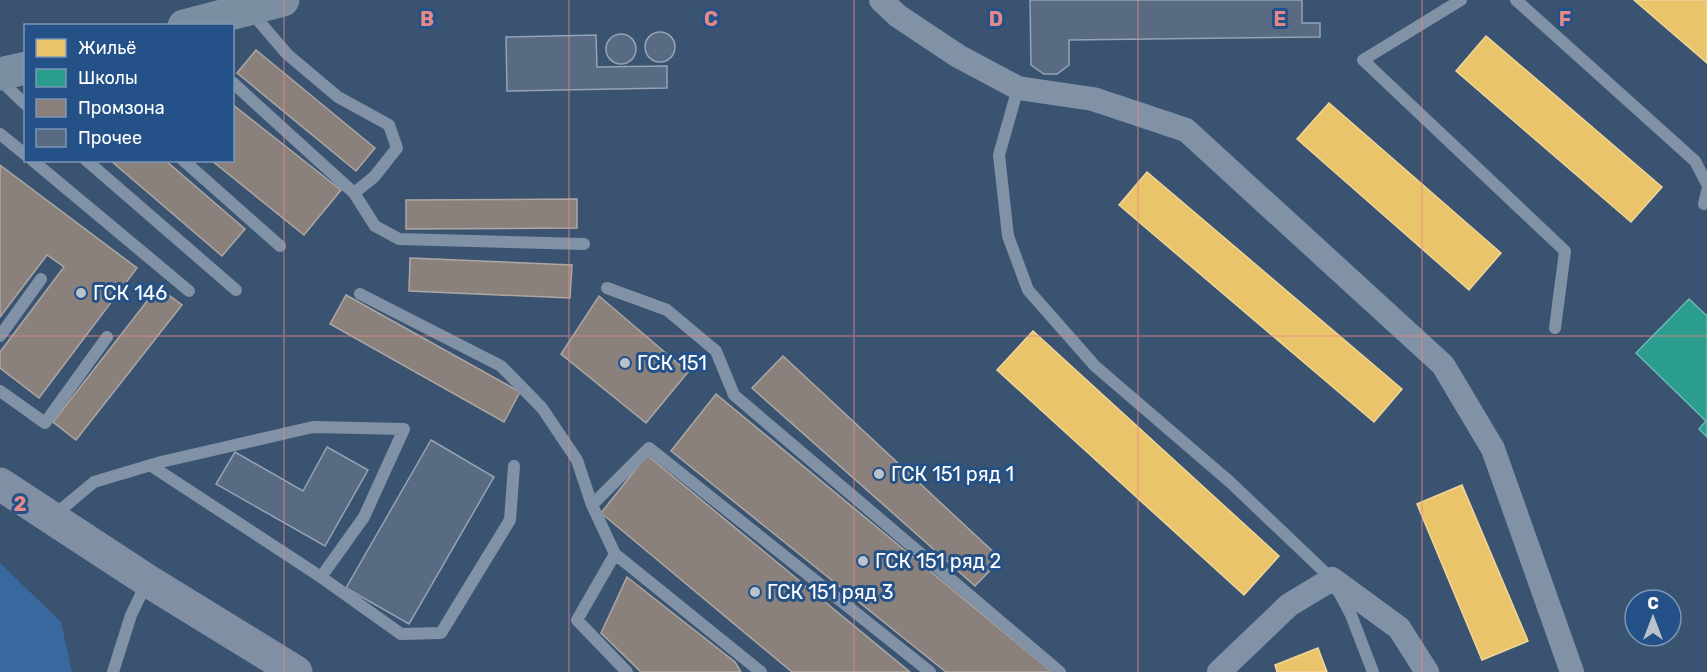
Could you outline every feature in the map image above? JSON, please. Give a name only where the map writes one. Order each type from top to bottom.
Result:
[{"type":"main road","points":[[0,484],[148,581],[296,672]]},
{"type":"street","points":[[192,24],[283,0]]},
{"type":"street","points":[[881,0],[898,16],[958,56],[1018,88],[1093,99],[1186,130],[1443,365],[1493,449],[1572,672]]},
{"type":"street","points":[[0,74],[24,68]]},
{"type":"street","points":[[1219,672],[1289,605],[1332,579],[1399,628],[1427,672]]},
{"type":"lane","points":[[1461,0],[1363,60],[1565,251],[1555,328]]},
{"type":"lane","points":[[1516,0],[1695,161],[1707,184]]},
{"type":"lane","points":[[248,9],[286,54],[338,97],[389,125],[397,148],[374,177],[354,193]]},
{"type":"lane","points":[[0,80],[24,103]]},
{"type":"lane","points":[[234,84],[354,193],[375,226],[399,239],[584,244]]},
{"type":"lane","points":[[1018,88],[999,155],[1008,236],[1028,290],[1095,366],[1230,482],[1332,579],[1352,615],[1373,672]]},
{"type":"lane","points":[[0,134],[24,153]]},
{"type":"lane","points":[[34,162],[189,291]]},
{"type":"lane","points":[[88,162],[236,290]]},
{"type":"lane","points":[[185,162],[280,246]]},
{"type":"lane","points":[[0,336],[41,279]]},
{"type":"lane","points":[[607,288],[668,310],[716,351],[734,395],[1060,672]]},
{"type":"lane","points":[[360,294],[501,366],[542,408],[577,460],[592,505],[615,554],[761,672]]},
{"type":"lane","points":[[0,391],[45,423],[107,336]]},
{"type":"lane","points":[[51,518],[94,482],[150,465],[313,427],[404,429],[364,517],[321,577]]},
{"type":"lane","points":[[592,505],[649,448],[930,672]]},
{"type":"lane","points":[[150,465],[321,577],[400,634],[441,633],[510,520],[514,466]]},
{"type":"lane","points":[[615,554],[577,620],[627,672]]},
{"type":"lane","points":[[113,672],[131,615],[148,581]]},
{"type":"shaded area","points":[[0,563],[61,622],[72,672],[0,672]]},
{"type":"building: Жильё","points":[[1634,0],[1707,0],[1707,63]]},
{"type":"building: Жильё","points":[[1486,36],[1662,187],[1631,222],[1456,71]]},
{"type":"building: Жильё","points":[[1329,103],[1501,253],[1469,290],[1297,139]]},
{"type":"building: Жильё","points":[[1147,172],[1402,389],[1374,422],[1119,205]]},
{"type":"building: Жильё","points":[[1033,331],[1279,556],[1244,595],[997,370]]},
{"type":"building: Жильё","points":[[1462,485],[1528,641],[1482,660],[1417,504]]},
{"type":"building: Жильё","points":[[1318,648],[1327,672],[1277,672],[1275,665]]},
{"type":"building: Школы","points":[[1689,299],[1707,316],[1707,437],[1699,429],[1706,421],[1636,353]]},
{"type":"building: Промзона","points":[[256,50],[375,148],[356,171],[237,73]]},
{"type":"building: Промзона","points":[[234,106],[341,190],[304,235],[213,162],[234,162]]},
{"type":"building: Промзона","points":[[112,162],[167,162],[245,229],[222,256]]},
{"type":"building: Промзона","name":"ГСК 146","points":[[0,165],[137,268],[39,398],[0,368],[0,352],[64,267],[47,255],[0,317]]},
{"type":"building: Промзона","points":[[577,199],[577,228],[406,229],[406,200]]},
{"type":"building: Промзона","points":[[410,258],[572,265],[570,298],[409,291]]},
{"type":"building: Промзона","name":"ГСК 146","points":[[158,287],[182,305],[76,440],[53,422]]},
{"type":"building: Промзона","points":[[346,295],[520,392],[504,422],[330,324]]},
{"type":"building: Промзона","name":"ГСК 151","points":[[599,296],[688,372],[646,423],[561,354]]},
{"type":"building: Промзона","name":"ГСК 151 ряд 1","points":[[783,356],[1001,559],[975,586],[752,388]]},
{"type":"building: Промзона","name":"ГСК 151 ряд 2","points":[[716,394],[1052,672],[946,672],[671,451]]},
{"type":"building: Промзона","name":"ГСК 151 ряд 3","points":[[647,455],[910,672],[792,672],[601,513]]},
{"type":"building: Промзона","points":[[627,577],[735,662],[741,672],[641,672],[601,633]]},
{"type":"building: Прочее","points":[[1030,0],[1302,0],[1302,23],[1320,23],[1320,37],[1069,40],[1069,65],[1057,74],[1044,74],[1031,65]]},
{"type":"building: Прочее","points":[[660,32],[671,36],[675,47],[671,58],[660,62],[649,58],[645,47],[649,36]]},
{"type":"building: Прочее","points":[[621,34],[627,35],[635,43],[635,55],[627,63],[621,64],[615,63],[607,55],[606,49],[607,43],[615,35]]},
{"type":"building: Прочее","points":[[596,35],[597,67],[667,66],[667,88],[507,91],[506,37]]},
{"type":"building: Прочее","points":[[431,440],[494,477],[409,624],[346,588]]},
{"type":"building: Прочее","points":[[327,447],[368,470],[325,546],[216,484],[235,452],[303,491]]},
{"type":"place","name":"ГСК 146","points":[[81,293]]},
{"type":"place","name":"ГСК 151","points":[[625,363]]},
{"type":"place","name":"ГСК 151 ряд 1","points":[[879,474]]},
{"type":"place","name":"ГСК 151 ряд 2","points":[[863,561]]},
{"type":"place","name":"ГСК 151 ряд 3","points":[[755,592]]}]
